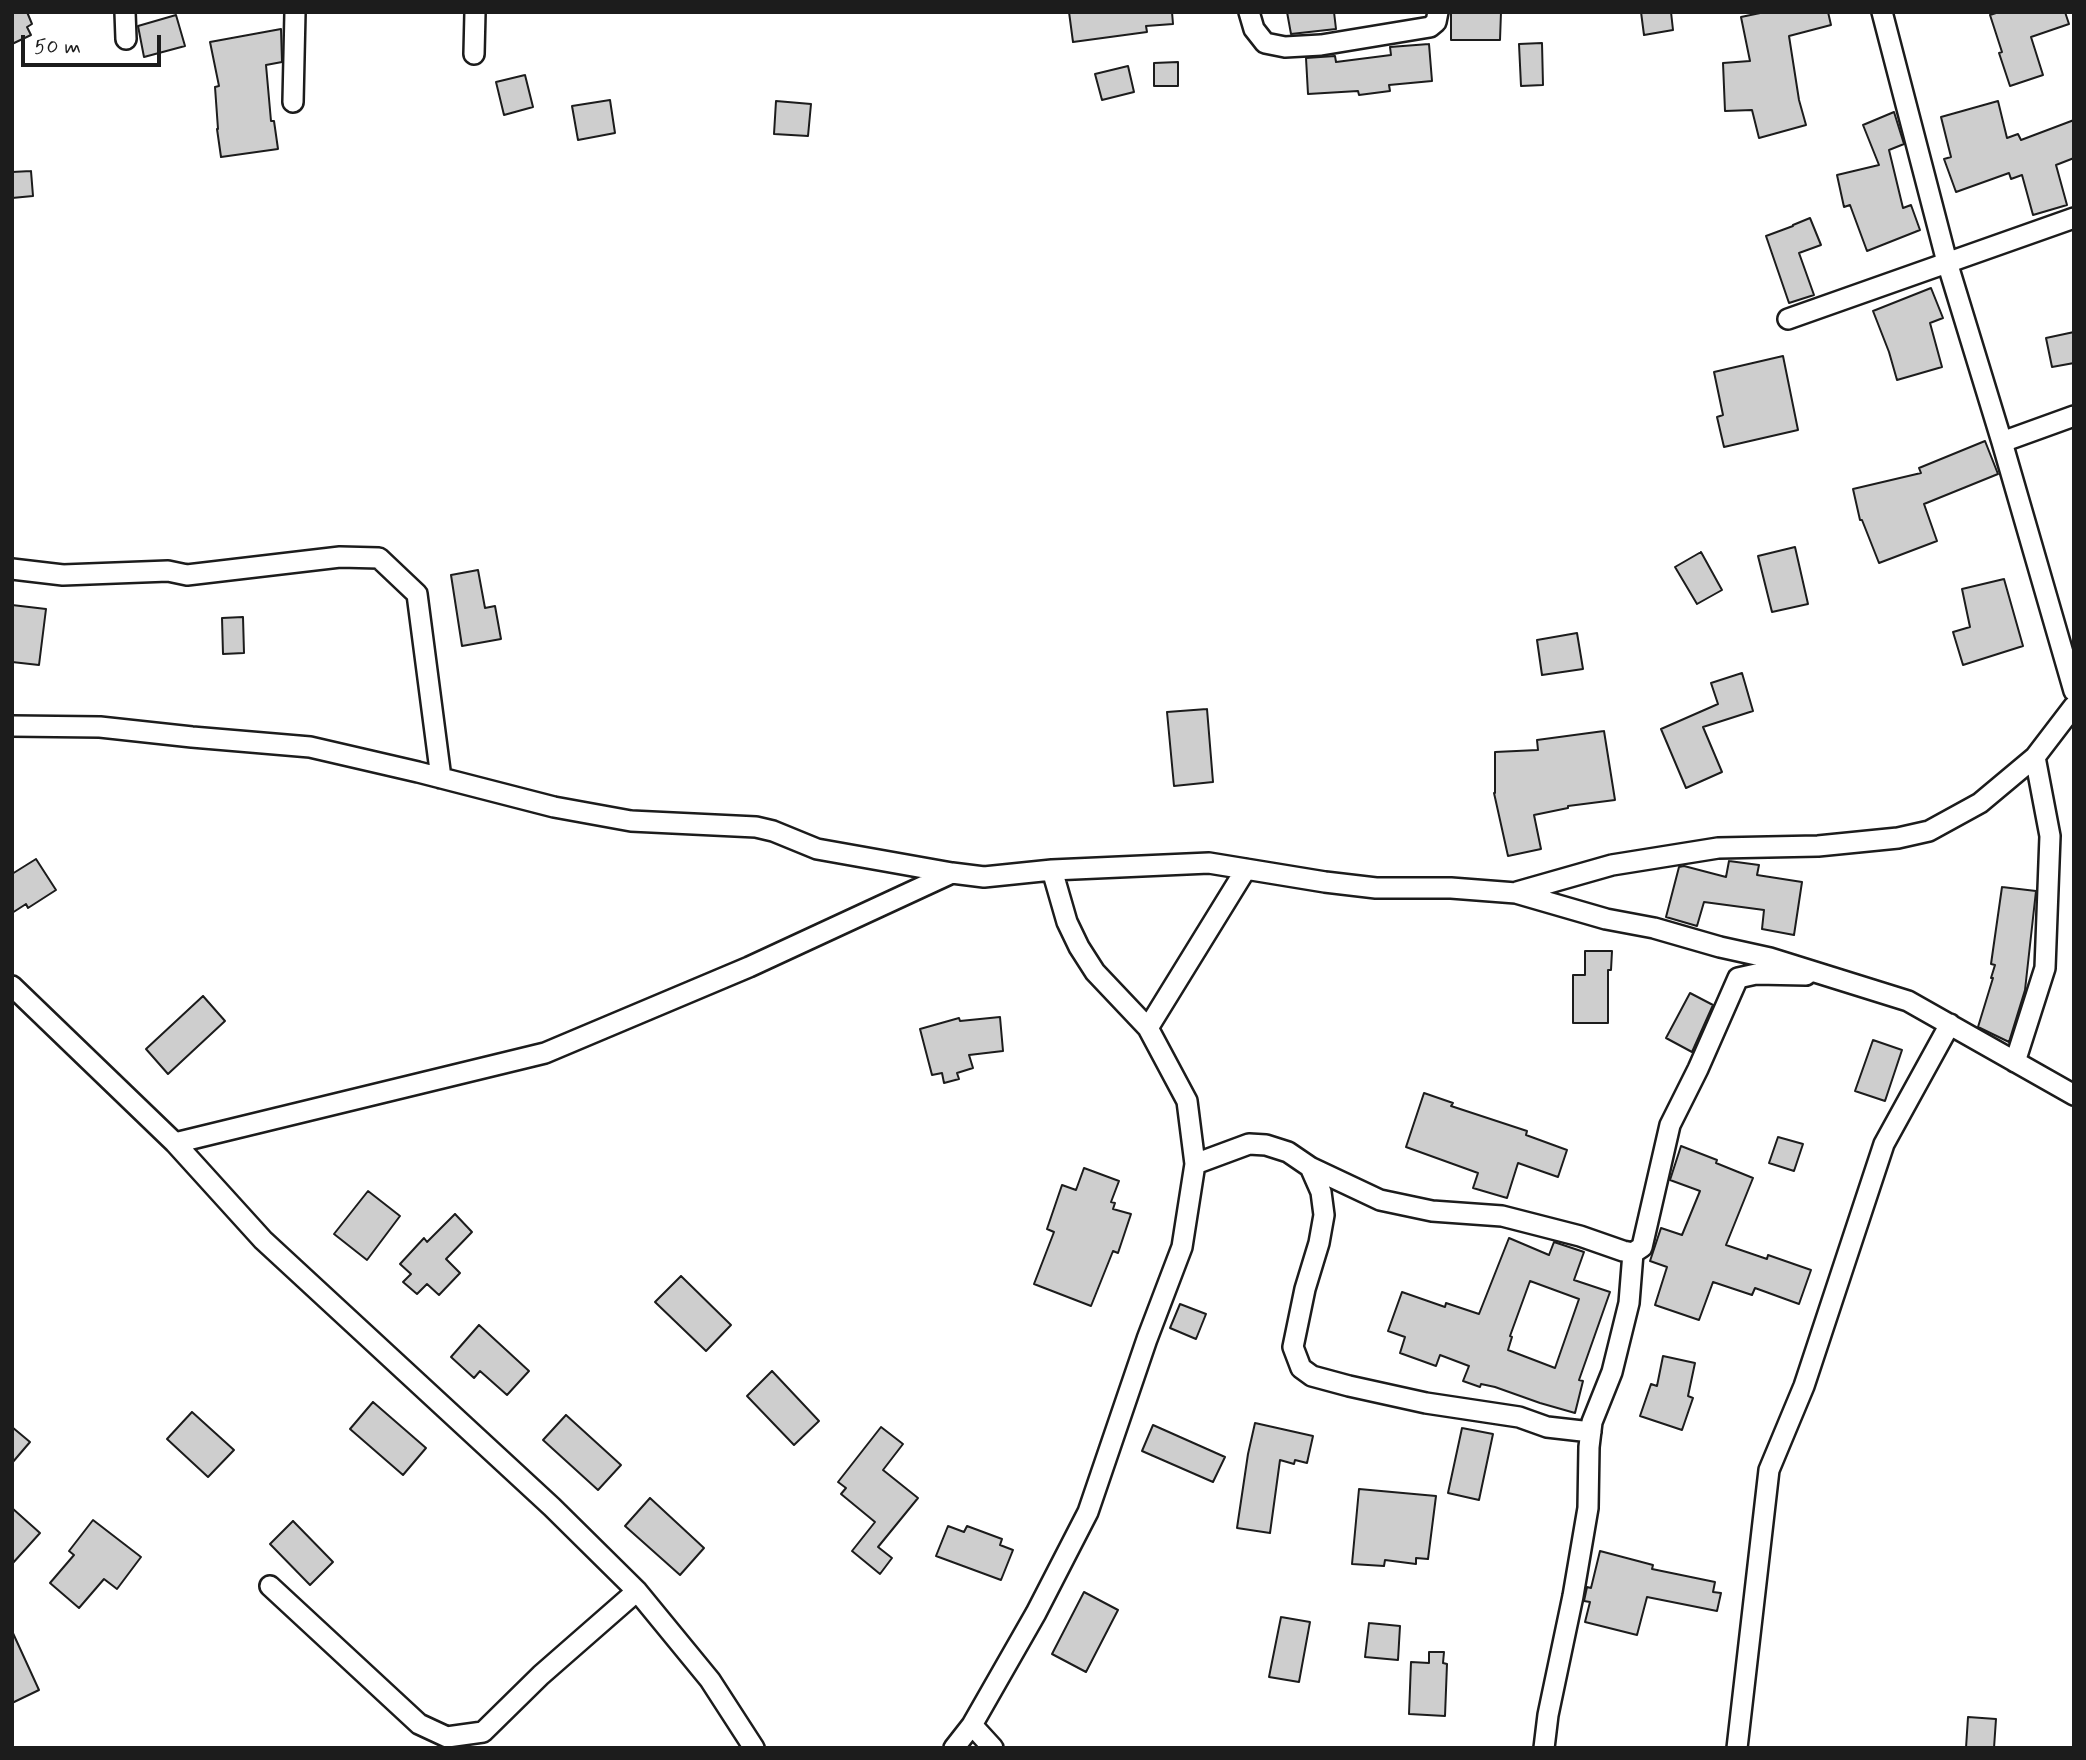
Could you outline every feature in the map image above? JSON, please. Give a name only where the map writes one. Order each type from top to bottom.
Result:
[{"type":"street","points":[[125,12],[126,39]]},
{"type":"street","points":[[293,102],[295,12]]},
{"type":"street","points":[[474,54],[475,12]]},
{"type":"street","points":[[1249,12],[1255,29],[1265,43],[1285,47],[1333,43],[1430,27],[1436,22],[1438,12]]},
{"type":"street","points":[[1882,12],[1947,262],[2074,691]]},
{"type":"street","points":[[1788,319],[2074,218]]},
{"type":"street","points":[[2002,442],[2074,416]]},
{"type":"street","points":[[12,569],[63,575],[168,571],[187,575],[340,557],[379,558],[417,594],[441,778]]},
{"type":"street","points":[[1516,892],[1612,865],[1718,848],[1818,846],[1898,838],[1929,831],[1980,803],[2035,757],[2074,706]]},
{"type":"street","points":[[12,726],[100,727],[310,747],[554,807],[631,821],[756,827],[817,849],[984,877],[1052,870],[1209,863],[1376,888],[1451,888],[1516,892],[1606,919],[1770,958],[1908,1002],[2074,1095]]},
{"type":"street","points":[[2015,1062],[2045,968],[2050,836],[2035,757]]},
{"type":"street","points":[[1148,1028],[1246,869]]},
{"type":"street","points":[[954,1748],[972,1725],[1036,1613],[1088,1511],[1147,1339],[1182,1247],[1195,1164],[1186,1101],[1148,1028],[1096,972],[1079,947],[1067,922],[1052,870]]},
{"type":"street","points":[[175,1143],[545,1053],[749,967],[952,873]]},
{"type":"street","points":[[1195,1164],[1249,1144],[1266,1145],[1288,1152],[1310,1167],[1380,1200],[1432,1211],[1502,1216],[1633,1253],[1642,1247],[1670,1125],[1699,1069],[1738,978],[1756,974],[1800,976],[1817,973]]},
{"type":"street","points":[[12,986],[175,1143],[263,1240],[552,1507],[637,1591],[710,1680],[754,1748]]},
{"type":"street","points":[[1737,1748],[1769,1470],[1804,1386],[1884,1144],[1950,1024]]},
{"type":"street","points":[[1310,1167],[1321,1192],[1324,1215],[1320,1243],[1305,1289],[1293,1347],[1301,1368],[1312,1376],[1362,1389],[1426,1403],[1519,1416],[1547,1427],[1591,1432]]},
{"type":"street","points":[[1544,1748],[1588,1508],[1592,1422],[1612,1372],[1626,1315],[1633,1253]]},
{"type":"street","points":[[270,1586],[419,1724],[447,1737],[479,1740],[541,1675],[637,1591]]},
{"type":"street","points":[[972,1725],[993,1748]]},
{"type":"building","points":[[12,12],[27,12],[32,24],[27,27],[31,35],[12,44]]},
{"type":"building","points":[[1069,12],[1172,12],[1173,24],[1146,26],[1147,32],[1073,42]]},
{"type":"building","points":[[1287,12],[1334,12],[1336,29],[1291,34]]},
{"type":"building","points":[[1451,12],[1501,12],[1500,40],[1451,40]]},
{"type":"building","points":[[1641,12],[1671,12],[1673,30],[1644,35]]},
{"type":"building","points":[[1765,12],[1828,12],[1831,25],[1789,36],[1799,100],[1806,125],[1759,138],[1752,110],[1725,111],[1723,63],[1750,61],[1741,17]]},
{"type":"building","points":[[1999,12],[2065,12],[2069,24],[2031,37],[2043,75],[2010,86],[1990,15]]},
{"type":"building","points":[[176,15],[185,46],[144,57],[138,26]]},
{"type":"building","points":[[281,29],[282,62],[266,65],[271,121],[274,121],[278,149],[221,157],[215,87],[219,86],[210,42]]},
{"type":"building","points":[[1542,43],[1543,85],[1521,86],[1519,44]]},
{"type":"building","points":[[1429,44],[1432,81],[1389,85],[1390,91],[1359,95],[1358,91],[1308,94],[1306,58],[1335,56],[1336,62],[1391,55],[1390,47]]},
{"type":"building","points":[[1178,62],[1178,86],[1154,86],[1154,63]]},
{"type":"building","points":[[1128,66],[1134,92],[1102,100],[1095,74]]},
{"type":"building","points":[[525,75],[533,107],[504,115],[496,82]]},
{"type":"building","points":[[610,100],[615,133],[578,140],[572,106]]},
{"type":"building","points":[[776,101],[811,104],[808,136],[774,134]]},
{"type":"building","points":[[1998,101],[2007,138],[2018,134],[2021,140],[2074,120],[2074,158],[2056,165],[2067,205],[2033,215],[2022,175],[2011,179],[2009,173],[1956,192],[1944,159],[1951,157],[1941,117]]},
{"type":"building","points":[[1894,112],[1904,144],[1889,150],[1903,208],[1911,205],[1920,230],[1867,251],[1850,205],[1844,207],[1837,175],[1879,165],[1863,125]]},
{"type":"building","points":[[31,171],[33,196],[12,198],[12,172]]},
{"type":"building","points":[[1810,218],[1821,245],[1799,253],[1814,295],[1789,303],[1766,236]]},
{"type":"building","points":[[1931,288],[1943,318],[1930,323],[1942,367],[1897,380],[1873,311]]},
{"type":"building","points":[[2074,332],[2074,363],[2052,367],[2046,338]]},
{"type":"building","points":[[1783,356],[1798,430],[1724,447],[1717,417],[1723,415],[1714,372]]},
{"type":"building","points":[[1985,441],[1998,474],[1924,504],[1937,541],[1879,563],[1860,520],[1853,489],[1921,473],[1919,468]]},
{"type":"building","points":[[1795,547],[1808,604],[1772,612],[1758,556]]},
{"type":"building","points":[[1701,552],[1722,590],[1697,604],[1675,567]]},
{"type":"building","points":[[478,570],[485,608],[495,606],[501,639],[462,646],[451,575]]},
{"type":"building","points":[[2004,579],[2023,646],[1963,665],[1953,632],[1970,627],[1962,589]]},
{"type":"building","points":[[12,605],[46,609],[39,665],[12,662]]},
{"type":"building","points":[[243,617],[244,653],[223,654],[222,618]]},
{"type":"building","points":[[1577,633],[1583,669],[1542,675],[1537,640]]},
{"type":"building","points":[[1742,673],[1753,711],[1703,727],[1722,772],[1686,788],[1661,729],[1718,704],[1711,683]]},
{"type":"building","points":[[1207,709],[1213,782],[1174,786],[1167,712]]},
{"type":"building","points":[[1604,731],[1615,800],[1568,806],[1534,815],[1541,849],[1508,856],[1494,793],[1495,752],[1538,750],[1537,740]]},
{"type":"building","points":[[36,859],[56,890],[28,908],[26,904],[12,913],[12,874]]},
{"type":"building","points":[[1729,861],[1759,865],[1757,875],[1802,882],[1794,935],[1762,929],[1764,910],[1704,902],[1697,926],[1666,917],[1679,867],[1726,877]]},
{"type":"building","points":[[2002,887],[2036,891],[2025,990],[2009,1042],[1978,1027],[1993,978],[1995,965],[1991,964]]},
{"type":"building","points":[[1585,951],[1612,951],[1611,970],[1608,970],[1608,1023],[1573,1023],[1573,975],[1585,975]]},
{"type":"building","points":[[1690,993],[1713,1005],[1692,1052],[1666,1038]]},
{"type":"building","points":[[203,996],[225,1021],[168,1074],[146,1049]]},
{"type":"building","points":[[1000,1017],[1003,1051],[969,1055],[973,1068],[957,1073],[959,1079],[944,1083],[942,1073],[932,1075],[920,1029],[959,1018],[960,1021]]},
{"type":"building","points":[[1873,1040],[1902,1050],[1885,1101],[1855,1091]]},
{"type":"building","points":[[1424,1093],[1453,1103],[1451,1106],[1527,1131],[1526,1135],[1567,1150],[1558,1177],[1518,1163],[1507,1198],[1473,1188],[1478,1173],[1406,1147]]},
{"type":"building","points":[[1778,1137],[1803,1144],[1794,1171],[1769,1163]]},
{"type":"building","points":[[1681,1146],[1753,1178],[1726,1245],[1767,1259],[1768,1255],[1811,1270],[1799,1304],[1755,1288],[1752,1295],[1713,1282],[1699,1320],[1655,1305],[1667,1267],[1650,1261],[1661,1228],[1682,1235],[1700,1191],[1670,1180]]},
{"type":"building","points":[[1084,1168],[1119,1181],[1111,1202],[1115,1203],[1113,1209],[1131,1214],[1118,1253],[1113,1251],[1091,1306],[1034,1284],[1054,1232],[1047,1229],[1062,1185],[1076,1190]]},
{"type":"building","points":[[368,1191],[400,1216],[367,1260],[334,1234]]},
{"type":"building","points":[[455,1214],[472,1232],[446,1259],[460,1273],[439,1295],[427,1284],[417,1294],[403,1282],[411,1274],[400,1264],[424,1238],[427,1242]]},
{"type":"building","points":[[1509,1238],[1549,1255],[1554,1242],[1584,1252],[1574,1280],[1610,1292],[1579,1380],[1583,1381],[1575,1413],[1495,1387],[1481,1384],[1480,1387],[1463,1381],[1469,1366],[1440,1355],[1436,1366],[1400,1353],[1405,1337],[1388,1331],[1402,1292],[1445,1307],[1446,1303],[1479,1314]],"holes":[[[1530,1281],[1579,1299],[1555,1368],[1508,1350],[1512,1337],[1510,1336]]]},
{"type":"building","points":[[681,1276],[731,1325],[706,1351],[655,1302]]},
{"type":"building","points":[[1180,1304],[1206,1314],[1196,1339],[1170,1328]]},
{"type":"building","points":[[479,1325],[529,1371],[507,1395],[480,1371],[474,1378],[451,1357]]},
{"type":"building","points":[[1663,1356],[1695,1363],[1688,1396],[1693,1398],[1682,1430],[1640,1416],[1651,1384],[1657,1386]]},
{"type":"building","points":[[772,1371],[819,1421],[794,1445],[747,1396]]},
{"type":"building","points":[[373,1402],[426,1448],[403,1475],[350,1429]]},
{"type":"building","points":[[192,1412],[234,1450],[208,1477],[167,1439]]},
{"type":"building","points":[[566,1415],[621,1465],[598,1490],[543,1440]]},
{"type":"building","points":[[1255,1423],[1313,1436],[1307,1463],[1295,1460],[1294,1464],[1280,1460],[1270,1533],[1237,1528]]},
{"type":"building","points":[[1153,1425],[1225,1457],[1213,1482],[1142,1451]]},
{"type":"building","points":[[12,1427],[30,1442],[12,1463]]},
{"type":"building","points":[[881,1427],[903,1444],[883,1470],[918,1498],[878,1547],[892,1558],[880,1574],[852,1551],[875,1522],[841,1494],[846,1488],[838,1482]]},
{"type":"building","points":[[1462,1428],[1493,1434],[1479,1500],[1448,1493]]},
{"type":"building","points":[[1359,1489],[1436,1496],[1428,1559],[1416,1558],[1416,1564],[1385,1560],[1384,1566],[1352,1564]]},
{"type":"building","points":[[650,1498],[704,1548],[680,1575],[625,1526]]},
{"type":"building","points":[[12,1508],[40,1533],[12,1564]]},
{"type":"building","points":[[93,1520],[141,1557],[117,1589],[104,1579],[79,1608],[50,1583],[74,1555],[69,1551]]},
{"type":"building","points":[[293,1521],[333,1562],[310,1585],[270,1544]]},
{"type":"building","points":[[948,1526],[964,1532],[967,1526],[1002,1539],[1000,1545],[1013,1550],[1001,1580],[936,1556]]},
{"type":"building","points":[[1600,1551],[1653,1565],[1652,1569],[1715,1582],[1713,1592],[1721,1593],[1717,1611],[1647,1597],[1637,1635],[1585,1622],[1590,1602],[1584,1601],[1587,1587],[1591,1588]]},
{"type":"building","points":[[1084,1592],[1118,1610],[1086,1672],[1052,1654]]},
{"type":"building","points":[[1281,1617],[1310,1622],[1299,1682],[1269,1677]]},
{"type":"building","points":[[1369,1623],[1400,1626],[1398,1660],[1365,1657]]},
{"type":"building","points":[[12,1631],[39,1690],[12,1703]]},
{"type":"building","points":[[1429,1652],[1444,1652],[1443,1663],[1447,1664],[1445,1716],[1409,1714],[1411,1662],[1429,1663]]},
{"type":"building","points":[[1968,1717],[1996,1719],[1994,1748],[1966,1748]]}]
